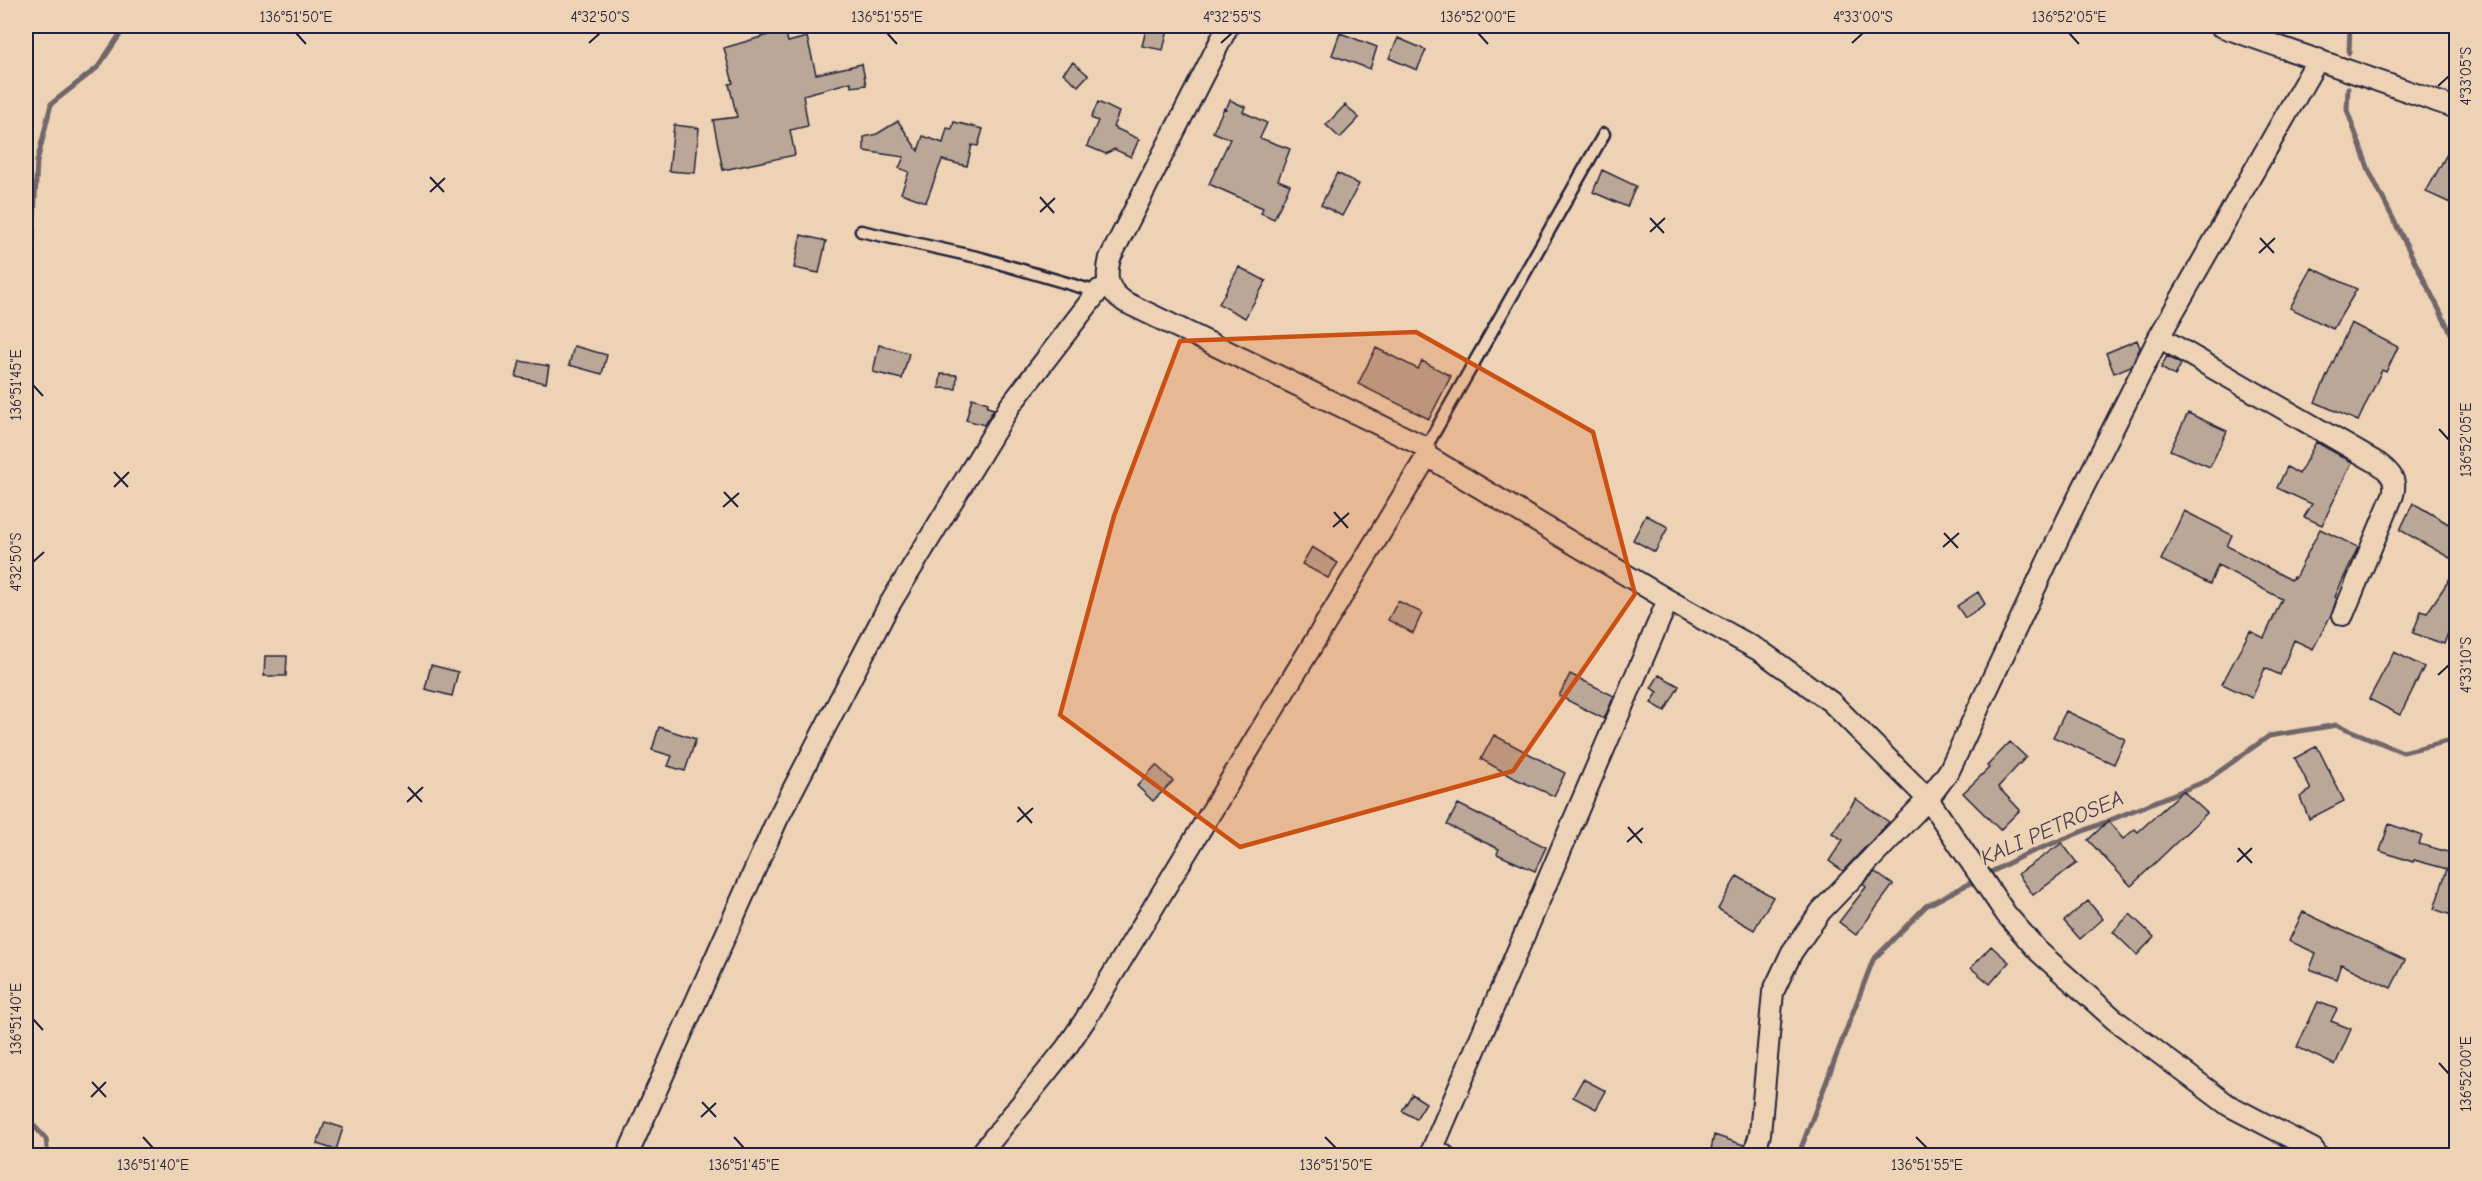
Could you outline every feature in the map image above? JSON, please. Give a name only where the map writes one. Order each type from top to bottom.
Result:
[{"type":"street","points":[[627,1155],[777,820],[888,606],[1010,406],[1104,288],[1110,258],[1228,26]]},
{"type":"street","points":[[2220,26],[2457,108]]},
{"type":"street","points":[[1753,1155],[1760,1134],[1773,992],[1787,962],[1821,911],[1928,799],[1948,771],[2067,520],[2159,337],[2318,59]]},
{"type":"street","points":[[1104,288],[1125,302],[1411,440],[1426,453],[1668,600],[1762,652],[1831,702],[1928,799],[2025,939],[2115,1020],[2236,1111],[2313,1149],[2318,1155]]},
{"type":"street","points":[[2159,337],[2379,464],[2394,478],[2393,495],[2343,615]]},
{"type":"street","points":[[979,1155],[1066,1048],[1085,1020],[1426,453]]},
{"type":"street","points":[[1435,1153],[1668,600]]},
{"type":"lane","points":[[1426,453],[1604,134]]},
{"type":"lane","points":[[861,231],[981,258],[1094,291],[1104,288]]},
{"type":"highlighted area","points":[[1416,332],[1593,432],[1635,594],[1513,771],[1240,847],[1060,715],[1114,516],[1180,341]]},
{"type":"building","points":[[1147,26],[1169,26],[1163,50],[1142,46]]},
{"type":"building","points":[[785,30],[788,42],[807,37],[816,74],[862,64],[866,85],[851,87],[851,82],[803,95],[808,126],[790,130],[795,155],[723,170],[713,120],[737,117],[729,84],[733,83],[724,48]]},
{"type":"building","points":[[1340,33],[1377,47],[1370,69],[1332,55]]},
{"type":"building","points":[[1398,38],[1426,50],[1417,70],[1389,58]]},
{"type":"building","points":[[1073,62],[1088,75],[1078,86],[1063,73]]},
{"type":"building","points":[[1230,100],[1245,107],[1243,112],[1267,123],[1260,138],[1290,149],[1278,180],[1290,185],[1274,219],[1261,213],[1263,208],[1209,184],[1230,139],[1213,132]]},
{"type":"building","points":[[1098,102],[1119,112],[1113,127],[1139,139],[1131,157],[1114,149],[1106,154],[1087,146],[1098,121],[1091,118]]},
{"type":"building","points":[[1345,105],[1359,118],[1340,138],[1326,125]]},
{"type":"building","points":[[898,121],[918,151],[923,136],[943,143],[947,128],[952,129],[954,122],[983,129],[978,146],[972,145],[967,166],[942,160],[926,202],[901,193],[909,172],[899,168],[904,157],[864,151],[864,137],[877,134]]},
{"type":"building","points":[[674,125],[699,128],[695,173],[669,171]]},
{"type":"building","points":[[2457,136],[2457,206],[2426,192]]},
{"type":"building","points":[[1602,170],[1636,186],[1627,207],[1593,192]]},
{"type":"building","points":[[1337,173],[1359,184],[1342,216],[1321,205]]},
{"type":"building","points":[[801,235],[826,241],[819,273],[794,268]]},
{"type":"building","points":[[1239,267],[1266,281],[1245,318],[1219,304]]},
{"type":"building","points":[[2312,268],[2357,289],[2333,329],[2290,308]]},
{"type":"building","points":[[2351,323],[2398,347],[2386,372],[2382,370],[2358,421],[2315,402]]},
{"type":"building","points":[[2137,340],[2140,348],[2131,366],[2114,373],[2106,353]]},
{"type":"building","points":[[879,345],[909,353],[902,379],[873,372]]},
{"type":"building","points":[[574,346],[607,355],[602,374],[569,365]]},
{"type":"building","points":[[1376,348],[1418,369],[1422,361],[1451,376],[1429,419],[1358,384]]},
{"type":"building","points":[[2167,356],[2181,364],[2175,376],[2161,368]]},
{"type":"building","points":[[520,361],[549,366],[546,383],[516,377]]},
{"type":"building","points":[[941,374],[957,375],[956,389],[939,388]]},
{"type":"building","points":[[972,398],[988,403],[987,407],[994,409],[984,425],[966,420]]},
{"type":"building","points":[[2188,413],[2227,431],[2210,467],[2170,450]]},
{"type":"building","points":[[2316,442],[2352,462],[2322,525],[2304,517],[2312,504],[2277,488],[2287,467],[2299,474]]},
{"type":"building","points":[[2413,503],[2457,529],[2457,562],[2400,530]]},
{"type":"building","points":[[2184,511],[2232,535],[2227,546],[2291,580],[2295,578],[2320,529],[2358,547],[2335,597],[2337,598],[2332,613],[2313,649],[2294,640],[2280,675],[2265,668],[2252,698],[2222,684],[2250,631],[2264,638],[2282,599],[2218,565],[2210,584],[2161,560]]},
{"type":"building","points":[[1646,515],[1668,527],[1655,552],[1633,540]]},
{"type":"building","points":[[1312,547],[1338,563],[1328,578],[1302,564]]},
{"type":"building","points":[[2457,568],[2457,609],[2444,644],[2413,633],[2421,611],[2427,613]]},
{"type":"building","points":[[1978,592],[1985,604],[1965,618],[1957,606]]},
{"type":"building","points":[[1398,601],[1422,613],[1413,633],[1388,620]]},
{"type":"building","points":[[2394,652],[2424,667],[2400,715],[2369,699]]},
{"type":"building","points":[[265,656],[287,656],[286,676],[264,676]]},
{"type":"building","points":[[431,665],[458,672],[452,696],[425,689]]},
{"type":"building","points":[[1570,674],[1614,696],[1604,719],[1559,696]]},
{"type":"building","points":[[1659,675],[1679,686],[1665,711],[1651,703],[1658,692],[1651,688]]},
{"type":"building","points":[[2066,711],[2125,739],[2114,764],[2053,737]]},
{"type":"building","points":[[659,727],[696,739],[685,771],[668,766],[672,756],[652,750]]},
{"type":"building","points":[[1494,735],[1565,773],[1554,796],[1516,779],[1481,759]]},
{"type":"building","points":[[2010,742],[2026,757],[1998,787],[2020,810],[2000,830],[1963,793],[1989,768],[1987,766]]},
{"type":"building","points":[[2317,746],[2344,801],[2309,819],[2300,797],[2311,790],[2295,758]]},
{"type":"building","points":[[1156,765],[1173,781],[1153,801],[1137,786]]},
{"type":"building","points":[[2183,791],[2207,813],[2131,886],[2088,840],[2108,821],[2123,839],[2135,829],[2138,832]]},
{"type":"building","points":[[1856,799],[1889,822],[1843,871],[1829,861],[1843,840],[1832,833]]},
{"type":"building","points":[[1458,804],[1546,847],[1535,871],[1497,854],[1499,849],[1447,825]]},
{"type":"building","points":[[2389,824],[2422,836],[2419,844],[2452,853],[2454,849],[2457,850],[2457,917],[2434,909],[2447,869],[2414,860],[2413,862],[2380,851]]},
{"type":"building","points":[[2062,843],[2077,863],[2033,895],[2018,874]]},
{"type":"building","points":[[1875,872],[1893,885],[1856,935],[1839,922],[1866,887],[1863,884]]},
{"type":"building","points":[[1737,876],[1773,897],[1754,930],[1718,909]]},
{"type":"building","points":[[2088,901],[2103,919],[2080,939],[2064,921]]},
{"type":"building","points":[[2303,912],[2405,960],[2391,988],[2341,964],[2336,979],[2310,969],[2316,953],[2289,941]]},
{"type":"building","points":[[2130,914],[2154,937],[2137,955],[2113,932]]},
{"type":"building","points":[[1991,946],[2009,962],[1990,984],[1971,968]]},
{"type":"building","points":[[2318,1002],[2337,1009],[2331,1021],[2351,1029],[2335,1065],[2297,1047]]},
{"type":"building","points":[[1583,1079],[1606,1091],[1596,1109],[1573,1097]]},
{"type":"building","points":[[1412,1094],[1426,1103],[1416,1119],[1402,1111]]},
{"type":"building","points":[[325,1122],[343,1128],[336,1150],[317,1144]]},
{"type":"building","points":[[1714,1135],[1744,1145],[1741,1155],[1710,1155]]},
{"type":"waterway","points":[[26,367],[37,162],[51,104],[98,67],[124,26]]},
{"type":"waterway","name":"KALI PETROSEA","points":[[2349,53],[2350,26]]},
{"type":"waterway","name":"KALI PETROSEA","points":[[2348,88],[2347,110],[2370,173],[2456,343]]},
{"type":"waterway","name":"KALI PETROSEA","points":[[1798,1156],[1873,960],[1926,906],[2022,856],[2206,781],[2269,736],[2337,725],[2403,752],[2456,739]]},
{"type":"waterway","points":[[26,1117],[46,1139],[48,1156]]}]
